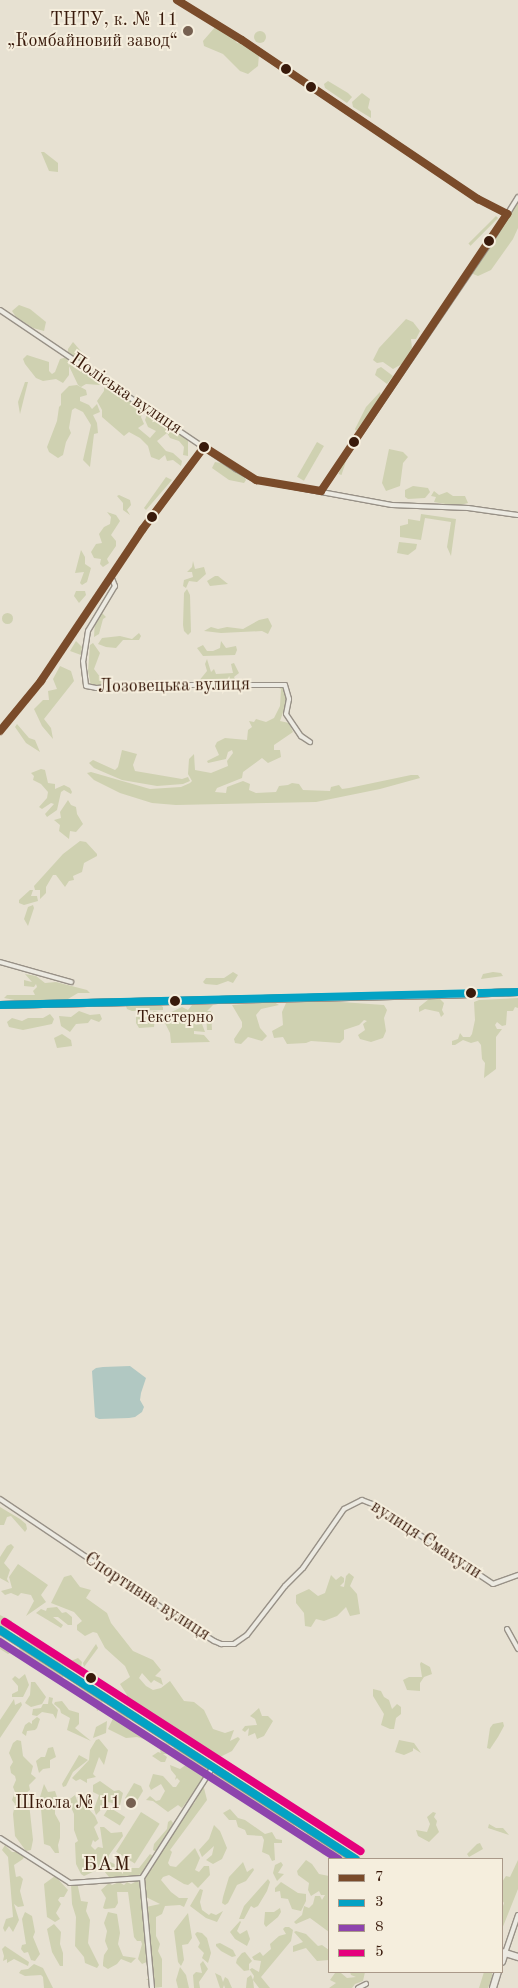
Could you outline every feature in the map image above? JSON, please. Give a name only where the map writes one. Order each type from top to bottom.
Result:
[{"type":"street","points":[[177,0],[242,40],[478,199],[507,214]]},
{"type":"street","points":[[321,491],[518,197]]},
{"type":"street","name":"Поліська вулиця","points":[[0,310],[256,480],[392,505],[468,508],[518,515]]},
{"type":"street","name":"Лозовецька вулиця","points":[[0,732],[29,698],[142,530],[204,447]]},
{"type":"street","name":"Лозовецька вулиця","points":[[111,576],[115,586],[88,632],[83,661],[86,686],[96,688],[153,685],[286,685],[288,699],[286,714],[301,736],[310,742]]},
{"type":"street","points":[[0,962],[71,982]]},
{"type":"street","points":[[0,1005],[518,992]]},
{"type":"street","name":"Спортивна вулиця","points":[[0,1499],[74,1549],[100,1564],[162,1608],[214,1641],[226,1644],[238,1642],[247,1635],[285,1586],[303,1568],[344,1509],[362,1500]]},
{"type":"street","name":"вулиця Смакули","points":[[362,1500],[375,1504],[493,1584],[518,1575]]},
{"type":"street","points":[[507,1629],[518,1650]]},
{"type":"street","points":[[0,1630],[354,1858]]},
{"type":"street","points":[[152,1988],[142,1878],[213,1767]]},
{"type":"street","points":[[0,1838],[70,1883],[142,1878]]},
{"type":"street","points":[[518,1915],[503,1953],[518,1957]]},
{"type":"street","points":[[493,1988],[498,1973]]},
{"type":"street","points":[[358,1988],[366,1984]]},
{"type":"green space","points":[[216,26],[228,31],[237,43],[245,44],[259,55],[258,66],[248,74],[240,71],[223,54],[204,46],[203,41]]},
{"type":"green space","points":[[258,31],[262,31],[266,37],[262,43],[258,43],[254,39],[254,35]]},
{"type":"green space","points":[[328,81],[352,97],[347,103],[325,88],[324,84]]},
{"type":"green space","points":[[362,93],[370,99],[368,108],[371,111],[371,118],[353,107],[352,102]]},
{"type":"green space","points":[[41,152],[44,152],[58,163],[58,172],[49,171]]},
{"type":"green space","points":[[518,201],[518,228],[513,239],[491,270],[478,276],[473,274],[471,269]]},
{"type":"green space","points":[[496,216],[498,218],[471,246],[468,244]]},
{"type":"green space","points":[[19,305],[30,309],[46,322],[44,331],[33,328],[16,317],[12,311]]},
{"type":"green space","points":[[406,319],[413,322],[420,331],[416,339],[411,339],[412,348],[402,364],[393,369],[383,362],[377,363],[373,360],[379,348]]},
{"type":"green space","points":[[73,342],[86,357],[85,362],[82,364],[68,353],[68,349]]},
{"type":"green space","points":[[27,355],[49,362],[49,371],[52,374],[55,372],[60,359],[67,357],[69,375],[63,383],[56,379],[43,381],[36,378],[23,359]]},
{"type":"green space","points":[[70,361],[83,368],[99,380],[100,385],[86,384],[81,387],[78,385],[69,366]]},
{"type":"green space","points":[[381,367],[393,376],[387,384],[375,375],[377,369]]},
{"type":"green space","points":[[25,382],[28,382],[20,414],[18,402]]},
{"type":"green space","points":[[109,383],[134,402],[137,407],[144,408],[141,417],[144,424],[138,428],[150,438],[156,431],[148,427],[145,420],[149,409],[160,417],[161,423],[166,427],[172,427],[173,431],[185,435],[188,441],[188,456],[183,455],[184,447],[179,441],[170,438],[167,433],[157,441],[166,451],[173,453],[182,461],[181,466],[173,460],[167,461],[165,455],[159,460],[151,457],[148,446],[140,438],[129,432],[124,436],[102,417],[102,410],[97,401],[104,391],[104,385]]},
{"type":"green space","points":[[77,385],[86,390],[87,395],[80,397],[80,401],[89,405],[92,409],[97,404],[100,412],[93,415],[97,423],[98,433],[94,434],[90,467],[83,460],[91,425],[83,412],[75,408],[72,410],[69,428],[71,433],[66,442],[63,455],[58,458],[49,452],[47,447],[57,421],[61,405],[61,394],[69,386]]},
{"type":"green space","points":[[380,392],[381,396],[356,431],[355,429],[366,407]]},
{"type":"green space","points":[[351,436],[354,437],[341,475],[339,474]]},
{"type":"green space","points":[[317,442],[324,446],[304,481],[297,477]]},
{"type":"green space","points":[[389,449],[403,452],[408,457],[403,463],[400,486],[386,491],[382,483]]},
{"type":"green space","points":[[215,462],[221,463],[244,476],[246,480],[244,483],[229,480],[212,468]]},
{"type":"green space","points":[[166,477],[172,480],[146,510],[144,508]]},
{"type":"green space","points":[[413,486],[428,488],[430,492],[425,498],[408,499],[405,497],[405,490]]},
{"type":"green space","points":[[434,491],[439,495],[447,492],[453,496],[465,496],[468,503],[457,506],[434,502],[436,497],[431,496]]},
{"type":"green space","points":[[119,495],[130,500],[131,505],[127,510],[130,515],[123,510],[123,503],[117,496]]},
{"type":"green space","points":[[107,512],[116,515],[120,521],[111,535],[116,541],[116,546],[107,559],[109,563],[103,567],[100,564],[101,559],[94,558],[91,552],[96,544],[102,543],[99,534],[104,527],[110,524],[111,517]]},
{"type":"green space","points":[[421,514],[456,519],[451,556],[447,547],[451,522],[425,518],[421,540],[400,537],[400,526],[408,524],[408,519],[420,521]]},
{"type":"green space","points":[[399,542],[417,544],[416,549],[408,555],[397,553]]},
{"type":"green space","points":[[81,550],[85,557],[85,564],[91,568],[87,582],[82,585],[80,583],[84,572],[75,573]]},
{"type":"green space","points":[[193,561],[195,569],[204,567],[206,574],[197,582],[189,581],[186,588],[183,586],[184,580],[193,577],[192,572],[187,572],[192,567]]},
{"type":"green space","points":[[218,576],[228,584],[210,586],[207,581]]},
{"type":"green space","points":[[187,589],[190,595],[191,632],[188,635],[184,631],[183,625],[184,593]]},
{"type":"green space","points":[[76,591],[85,591],[86,595],[79,603],[74,596]]},
{"type":"green space","points":[[7,612],[13,618],[7,624],[1,618]]},
{"type":"green space","points":[[101,612],[106,617],[103,619],[99,634],[94,637],[95,620]]},
{"type":"green space","points":[[268,618],[272,626],[268,634],[262,631],[221,633],[204,631],[211,627],[218,629],[227,627],[243,629],[259,620]]},
{"type":"green space","points":[[139,633],[141,636],[139,640],[123,640],[116,648],[98,644],[102,638],[120,636],[132,639]]},
{"type":"green space","points":[[76,641],[82,647],[81,655],[70,651]]},
{"type":"green space","points":[[221,641],[226,648],[236,646],[235,655],[203,656],[197,648],[203,645],[207,651],[213,651],[220,648]]},
{"type":"green space","points":[[93,643],[100,653],[94,669],[104,682],[99,688],[91,686],[88,671],[90,645]]},
{"type":"green space","points":[[207,659],[211,672],[214,669],[216,674],[233,673],[231,664],[234,663],[239,673],[234,677],[236,681],[198,682],[207,671],[205,664]]},
{"type":"green space","points":[[60,666],[71,671],[74,681],[44,719],[51,728],[53,739],[42,726],[34,709],[43,700],[49,700],[48,691],[57,689],[53,679]]},
{"type":"green space","points":[[282,683],[287,701],[280,721],[289,723],[293,732],[274,745],[274,750],[280,750],[281,757],[268,763],[262,758],[243,772],[242,778],[217,788],[215,792],[226,793],[227,787],[243,781],[250,784],[249,790],[256,793],[276,792],[279,786],[292,783],[299,784],[303,790],[330,791],[331,787],[339,785],[342,789],[411,775],[418,775],[420,778],[380,789],[316,802],[176,805],[152,803],[120,793],[94,780],[87,773],[91,772],[150,789],[181,787],[190,783],[192,781],[188,774],[189,759],[194,754],[195,770],[211,773],[228,766],[227,761],[233,753],[232,750],[228,752],[226,759],[208,763],[207,761],[219,755],[215,746],[217,742],[225,738],[247,740],[248,730],[252,727],[249,721],[254,722],[256,719],[266,722],[274,718],[280,706],[281,689],[277,687]]},
{"type":"green space","points":[[17,724],[29,738],[35,740],[40,752],[26,743],[15,727]]},
{"type":"green space","points":[[122,750],[137,754],[133,765],[135,771],[182,779],[188,777],[190,781],[183,784],[157,786],[122,780],[94,768],[89,763],[93,760],[115,770],[118,767]]},
{"type":"green space","points":[[41,769],[45,770],[48,783],[55,784],[55,789],[64,785],[70,788],[72,792],[71,794],[64,790],[61,792],[57,810],[47,817],[45,814],[54,804],[51,803],[42,809],[39,807],[47,798],[48,792],[41,784],[33,780],[34,776],[31,773]]},
{"type":"green space","points":[[68,800],[71,805],[76,807],[77,814],[83,824],[76,832],[70,831],[69,839],[59,831],[60,825],[54,820],[61,818],[60,812]]},
{"type":"green space","points":[[80,841],[86,842],[97,856],[84,863],[82,872],[73,876],[74,880],[69,881],[65,887],[56,875],[53,875],[46,887],[46,893],[40,899],[40,890],[35,890],[34,886],[63,854]]},
{"type":"green space","points":[[30,890],[33,890],[31,896],[37,896],[38,901],[24,905],[19,903],[19,900]]},
{"type":"green space","points":[[33,905],[34,908],[28,926],[24,919],[28,907]]},
{"type":"green space","points":[[233,972],[238,975],[233,983],[228,981],[217,985],[205,984],[203,982],[206,978],[224,978]]},
{"type":"green space","points":[[501,973],[503,976],[481,979],[483,974]]},
{"type":"green space","points":[[25,974],[36,976],[45,983],[56,982],[87,990],[90,993],[78,993],[68,999],[20,1001],[4,998],[7,995],[35,995],[33,991],[37,987],[36,984],[34,987],[24,986],[24,980],[32,982]]},
{"type":"green space","points":[[439,998],[444,1003],[442,1010],[444,1014],[441,1017],[439,1012],[425,1009],[419,1012],[419,1007],[429,999]]},
{"type":"green space","points":[[518,998],[518,1008],[515,1007],[513,1011],[507,1011],[506,1025],[502,1026],[497,1022],[495,1025],[497,1029],[502,1029],[496,1037],[496,1069],[484,1078],[485,1063],[482,1059],[481,1045],[478,1041],[471,1043],[463,1040],[452,1045],[452,1041],[458,1039],[460,1033],[463,1037],[470,1037],[472,1034],[475,1020],[474,1002],[479,1000]]},
{"type":"green space","points":[[326,1001],[384,1005],[387,1010],[384,1018],[386,1031],[383,1038],[371,1042],[360,1039],[358,1035],[365,1030],[363,1024],[367,1021],[364,1020],[359,1025],[344,1030],[344,1039],[340,1043],[311,1041],[287,1044],[283,1037],[274,1038],[272,1031],[283,1025],[282,1012],[286,1003]]},
{"type":"green space","points":[[274,1002],[279,1005],[261,1009],[256,1015],[260,1028],[267,1036],[262,1041],[248,1037],[241,1044],[235,1043],[234,1039],[242,1027],[242,1022],[232,1005]]},
{"type":"green space","points":[[159,1004],[163,1007],[163,1010],[132,1011],[127,1009],[126,1006]]},
{"type":"green space","points":[[192,1005],[213,1005],[207,1011],[211,1011],[212,1030],[207,1030],[206,1013],[195,1025],[202,1024],[205,1032],[194,1031],[194,1034],[204,1035],[210,1042],[171,1043],[170,1033],[165,1023],[165,1015],[182,1007],[188,1010]]},
{"type":"green space","points":[[79,1011],[90,1015],[100,1014],[102,1019],[99,1022],[91,1019],[88,1023],[76,1024],[70,1032],[61,1026],[59,1016],[71,1017]]},
{"type":"green space","points":[[154,1011],[163,1013],[155,1019],[154,1027],[139,1028],[136,1023],[136,1014],[150,1014]]},
{"type":"green space","points":[[50,1014],[54,1019],[52,1024],[23,1030],[9,1027],[7,1022],[12,1018],[22,1021],[28,1018],[43,1018]]},
{"type":"green space","points":[[62,1034],[71,1040],[72,1046],[57,1048],[54,1038]]},
{"type":"green space","points":[[0,1507],[26,1524],[27,1529],[25,1532],[11,1516],[7,1517],[4,1525],[0,1525]]},
{"type":"green space","points":[[11,1544],[14,1547],[4,1563],[10,1570],[7,1579],[9,1583],[0,1578],[0,1557],[7,1546]]},
{"type":"green space","points":[[18,1564],[48,1585],[41,1595],[46,1602],[26,1616],[34,1601],[31,1595],[21,1593],[18,1596],[11,1593],[5,1595],[1,1591],[12,1588],[9,1577]]},
{"type":"green space","points":[[349,1573],[354,1577],[350,1586],[357,1594],[360,1614],[350,1616],[346,1607],[337,1616],[324,1621],[316,1619],[311,1627],[305,1626],[304,1613],[296,1603],[296,1595],[309,1589],[318,1596],[325,1593],[331,1575],[336,1580],[341,1576],[344,1578],[344,1582],[340,1586],[344,1587],[346,1576]]},
{"type":"green space","points":[[71,1575],[80,1587],[91,1590],[86,1598],[107,1613],[111,1623],[133,1651],[153,1660],[161,1670],[155,1676],[161,1678],[163,1685],[154,1680],[151,1683],[142,1673],[139,1678],[146,1686],[153,1690],[161,1688],[170,1681],[184,1701],[194,1702],[204,1710],[213,1729],[225,1733],[234,1730],[230,1741],[238,1737],[240,1739],[232,1751],[218,1758],[126,1702],[127,1695],[120,1684],[130,1677],[125,1666],[105,1648],[97,1633],[93,1632],[85,1636],[77,1630],[77,1625],[82,1621],[74,1612],[51,1603],[64,1577]]},
{"type":"green space","points":[[57,1607],[62,1613],[66,1612],[72,1617],[72,1625],[68,1625],[58,1617],[53,1617],[63,1625],[61,1628],[36,1613],[41,1609],[46,1611],[47,1608]]},
{"type":"green space","points":[[0,1615],[12,1621],[10,1630],[8,1631],[0,1627]]},
{"type":"green space","points":[[22,1630],[71,1661],[78,1658],[82,1662],[81,1667],[76,1672],[57,1662],[19,1637]]},
{"type":"green space","points":[[0,1636],[13,1648],[12,1652],[8,1654],[0,1649]]},
{"type":"green space","points":[[96,1644],[98,1648],[84,1667],[83,1663]]},
{"type":"green space","points":[[19,1647],[30,1651],[64,1676],[59,1681],[39,1671],[38,1664],[20,1656]]},
{"type":"green space","points":[[421,1662],[430,1667],[432,1674],[424,1677],[420,1683],[420,1691],[407,1690],[403,1680],[409,1677],[422,1677]]},
{"type":"green space","points":[[25,1674],[29,1685],[23,1697],[12,1697],[12,1694],[18,1691],[18,1686],[12,1679],[15,1676],[19,1679]]},
{"type":"green space","points":[[66,1680],[102,1699],[103,1707],[97,1711],[95,1701],[69,1688]]},
{"type":"green space","points":[[31,1682],[35,1682],[46,1697],[42,1704],[31,1707],[25,1703],[30,1695]]},
{"type":"green space","points":[[373,1689],[381,1691],[384,1697],[389,1700],[392,1709],[397,1704],[401,1707],[401,1714],[396,1718],[394,1729],[381,1725],[384,1714],[373,1696]]},
{"type":"green space","points":[[49,1697],[53,1698],[52,1703],[58,1710],[56,1719],[53,1714],[42,1712],[37,1716],[32,1715],[33,1709],[41,1708],[43,1704],[48,1704]]},
{"type":"green space","points":[[14,1699],[15,1705],[21,1702],[22,1705],[0,1738],[0,1720]]},
{"type":"green space","points":[[62,1701],[69,1710],[79,1713],[79,1724],[75,1728],[91,1741],[67,1730],[70,1718],[61,1713],[60,1709],[54,1704],[55,1702]]},
{"type":"green space","points":[[259,1708],[262,1716],[268,1716],[273,1721],[264,1736],[257,1739],[255,1733],[248,1736],[249,1728],[245,1732],[242,1730],[245,1726],[257,1725],[255,1719],[250,1716]]},
{"type":"green space","points":[[117,1710],[129,1719],[147,1740],[137,1737],[126,1738],[108,1729]]},
{"type":"green space","points":[[37,1717],[40,1719],[37,1728],[27,1731],[26,1736],[22,1733],[25,1725],[29,1722],[32,1724],[32,1721]]},
{"type":"green space","points":[[107,1721],[106,1733],[93,1738],[96,1727]]},
{"type":"green space","points":[[503,1722],[504,1726],[498,1737],[490,1749],[487,1748],[490,1728],[493,1724]]},
{"type":"green space","points":[[99,1739],[108,1750],[104,1765],[99,1757],[93,1774],[96,1777],[87,1779],[87,1783],[80,1779],[76,1781],[72,1778],[89,1760],[90,1750],[96,1740]]},
{"type":"green space","points":[[17,1740],[21,1741],[23,1756],[33,1766],[31,1774],[36,1778],[29,1785],[30,1790],[22,1796],[22,1799],[29,1803],[33,1840],[31,1850],[26,1851],[15,1836],[13,1814],[15,1804],[12,1800],[15,1792],[13,1787],[16,1780],[15,1776],[11,1773],[10,1767],[13,1762],[9,1753],[13,1743]]},
{"type":"green space","points":[[399,1740],[414,1743],[421,1753],[413,1748],[413,1751],[404,1755],[395,1752]]},
{"type":"green space","points":[[163,1742],[169,1744],[171,1750],[170,1754],[163,1754],[167,1757],[165,1762],[161,1762],[152,1756],[158,1752],[161,1753]]},
{"type":"green space","points":[[53,1747],[56,1757],[50,1760],[50,1768],[43,1769],[39,1773],[36,1761],[41,1757],[45,1757],[48,1748]]},
{"type":"green space","points":[[174,1747],[192,1756],[207,1769],[197,1788],[182,1808],[178,1805],[168,1812],[153,1801],[146,1800],[150,1796],[156,1801],[160,1800],[165,1791],[161,1784],[151,1790],[149,1786],[153,1774],[163,1776],[173,1787],[176,1787],[180,1781],[177,1778],[175,1780],[176,1776],[171,1770],[170,1765],[180,1769],[190,1762],[185,1758],[173,1756],[171,1753]]},
{"type":"green space","points":[[79,1755],[88,1760],[73,1772],[66,1786],[63,1787],[62,1784]]},
{"type":"green space","points":[[216,1773],[261,1802],[268,1804],[271,1809],[293,1822],[296,1829],[289,1830],[249,1800],[231,1790],[223,1782],[215,1784],[211,1781],[211,1776]]},
{"type":"green space","points":[[100,1781],[114,1791],[119,1790],[123,1793],[120,1805],[108,1802],[96,1815],[94,1809],[99,1795],[93,1792],[93,1785]]},
{"type":"green space","points":[[134,1783],[141,1786],[143,1791],[135,1804],[130,1803],[125,1798]]},
{"type":"green space","points":[[44,1784],[48,1792],[55,1791],[58,1800],[63,1801],[55,1808],[55,1814],[60,1823],[59,1853],[55,1853],[50,1846],[44,1844],[40,1797]]},
{"type":"green space","points":[[200,1788],[204,1788],[207,1800],[170,1850],[172,1852],[168,1863],[170,1866],[176,1867],[195,1848],[200,1858],[195,1870],[199,1872],[204,1866],[209,1866],[210,1875],[198,1888],[192,1882],[188,1885],[184,1884],[169,1875],[161,1880],[179,1898],[188,1898],[184,1907],[180,1905],[165,1906],[162,1914],[156,1917],[156,1936],[160,1944],[158,1951],[162,1959],[162,1987],[153,1988],[153,1980],[146,1980],[151,1976],[149,1961],[142,1964],[138,1959],[142,1944],[141,1941],[137,1941],[134,1937],[128,1892],[117,1892],[118,1903],[115,1908],[105,1909],[103,1908],[106,1898],[101,1890],[109,1883],[112,1885],[119,1882],[124,1885],[127,1882],[131,1884],[137,1881],[141,1884],[146,1907],[160,1904],[144,1896],[146,1873],[153,1868],[152,1862],[159,1853],[153,1850],[154,1844],[167,1829],[168,1822],[171,1820],[173,1823],[172,1828],[195,1802]]},
{"type":"green space","points":[[75,1795],[78,1803],[86,1806],[95,1816],[98,1823],[94,1827],[99,1839],[95,1842],[93,1840],[91,1846],[95,1850],[98,1847],[103,1848],[100,1827],[104,1827],[111,1833],[122,1832],[123,1836],[109,1855],[108,1861],[123,1868],[139,1868],[150,1854],[153,1856],[143,1873],[133,1878],[109,1877],[104,1871],[95,1871],[84,1876],[81,1874],[76,1864],[75,1843],[78,1841],[74,1830],[74,1814],[70,1805],[66,1802]]},
{"type":"green space","points":[[109,1807],[125,1817],[120,1826],[104,1815]]},
{"type":"green space","points":[[230,1809],[238,1818],[245,1820],[265,1834],[272,1832],[276,1839],[282,1840],[282,1843],[274,1843],[275,1860],[272,1861],[269,1855],[262,1852],[264,1840],[262,1836],[247,1835],[245,1830],[238,1827],[236,1820],[229,1820],[223,1813]]},
{"type":"green space","points":[[141,1812],[160,1824],[135,1864],[116,1852]]},
{"type":"green space","points":[[433,1812],[436,1813],[434,1817],[437,1821],[436,1825],[439,1832],[429,1842],[418,1836],[416,1830],[427,1832],[430,1824],[427,1817]]},
{"type":"green space","points":[[489,1824],[496,1828],[503,1828],[509,1835],[488,1828]]},
{"type":"green space","points":[[214,1825],[220,1831],[227,1848],[222,1859],[213,1864],[206,1860],[212,1855],[214,1846],[202,1857],[199,1850],[209,1839]]},
{"type":"green space","points":[[309,1833],[348,1858],[331,1858],[322,1854],[316,1845],[306,1838],[304,1834]]},
{"type":"green space","points":[[480,1843],[483,1849],[469,1857],[467,1854]]},
{"type":"green space","points":[[5,1845],[12,1852],[20,1852],[25,1855],[23,1859],[14,1865],[16,1877],[20,1876],[23,1879],[20,1891],[24,1906],[18,1907],[14,1904],[19,1920],[13,1932],[9,1926],[5,1932],[3,1928],[6,1919],[13,1917],[8,1857],[2,1850]]},
{"type":"green space","points":[[306,1860],[312,1864],[319,1874],[328,1876],[328,1931],[310,1918],[296,1924],[294,1922],[302,1915],[304,1906],[309,1908],[313,1904],[315,1896],[320,1896],[322,1900],[325,1895],[321,1895],[319,1891],[311,1896],[308,1890],[309,1883],[298,1875],[297,1871]]},
{"type":"green space","points":[[518,1860],[518,1889],[503,1926],[503,1880],[506,1876],[510,1877]]},
{"type":"green space","points":[[243,1862],[247,1872],[253,1868],[254,1870],[246,1881],[237,1885],[228,1903],[225,1905],[222,1903],[229,1877]]},
{"type":"green space","points":[[281,1862],[283,1865],[278,1873],[284,1874],[277,1881],[273,1873],[275,1865]]},
{"type":"green space","points":[[55,1876],[68,1890],[64,1897],[60,1897],[58,1900],[61,1904],[56,1913],[60,1919],[55,1922],[47,1917],[44,1884]]},
{"type":"green space","points":[[268,1879],[270,1882],[267,1891],[258,1906],[254,1908],[251,1906],[244,1919],[239,1919],[244,1906]]},
{"type":"green space","points":[[77,1882],[81,1901],[88,1902],[86,1911],[90,1920],[88,1943],[99,1965],[97,1968],[85,1963],[84,1957],[75,1946],[76,1917],[72,1904],[71,1884]]},
{"type":"green space","points":[[281,1882],[298,1893],[306,1894],[306,1901],[301,1911],[292,1909],[288,1899],[281,1898],[280,1891],[275,1892],[275,1888]]},
{"type":"green space","points":[[200,1889],[203,1890],[200,1902],[202,1910],[209,1915],[211,1913],[216,1915],[223,1911],[217,1922],[206,1918],[190,1906]]},
{"type":"green space","points":[[280,1908],[281,1912],[278,1917],[266,1927],[264,1924],[265,1912],[274,1912]]},
{"type":"green space","points":[[25,1912],[32,1916],[35,1932],[33,1937],[40,1954],[35,1961],[31,1960],[28,1952],[24,1953],[21,1949],[22,1945],[26,1944],[22,1919]]},
{"type":"green space","points":[[108,1912],[117,1914],[120,1933],[118,1944],[123,1956],[136,1958],[131,1963],[121,1959],[117,1964],[108,1969],[103,1966],[103,1963],[104,1955],[108,1949],[105,1941],[107,1931],[104,1923]]},
{"type":"green space","points":[[188,1913],[192,1938],[188,1944],[182,1945],[184,1960],[181,1966],[178,1962],[174,1931]]},
{"type":"green space","points":[[240,1921],[237,1931],[240,1934],[247,1930],[250,1939],[247,1946],[235,1939],[230,1932]]},
{"type":"green space","points":[[54,1924],[61,1932],[60,1944],[63,1953],[63,1966],[60,1966],[52,1952],[47,1929]]},
{"type":"green space","points":[[289,1927],[293,1930],[291,1941],[261,1977],[270,1988],[259,1988],[253,1980],[254,1976],[250,1970],[244,1971],[236,1963],[237,1959],[245,1952],[252,1961],[249,1964],[249,1970],[252,1968],[259,1972],[261,1961],[254,1960],[252,1957],[260,1952],[263,1956],[271,1949],[270,1944],[279,1936],[286,1934],[283,1929]]},
{"type":"green space","points":[[197,1932],[202,1933],[207,1938],[211,1953],[208,1963],[202,1958],[204,1953],[198,1947],[200,1943],[195,1934]]},
{"type":"green space","points":[[294,1932],[306,1934],[318,1946],[322,1945],[328,1949],[328,1960],[317,1961],[306,1948],[293,1952],[293,1946],[303,1942]]},
{"type":"green space","points":[[220,1943],[233,1950],[236,1956],[232,1957],[221,1951],[216,1946],[216,1944]]},
{"type":"green space","points":[[5,1946],[29,1962],[28,1966],[14,1959],[7,1963],[7,1959],[3,1961],[2,1949]]},
{"type":"green space","points":[[203,1961],[208,1969],[199,1982],[200,1988],[194,1988],[193,1975],[196,1972],[202,1973],[200,1964]]},
{"type":"green space","points":[[34,1964],[43,1968],[53,1988],[44,1988],[41,1975],[25,1976],[19,1973],[21,1970],[28,1969]]},
{"type":"green space","points":[[180,1967],[186,1975],[189,1988],[178,1988],[176,1980]]},
{"type":"green space","points":[[215,1973],[221,1976],[223,1982],[225,1977],[228,1979],[232,1988],[225,1988],[224,1985],[223,1988],[220,1988]]},
{"type":"green space","points":[[335,1973],[341,1973],[347,1978],[356,1977],[350,1973],[365,1973],[363,1981],[355,1984],[352,1988],[329,1988],[336,1983],[330,1980]]},
{"type":"green space","points":[[484,1973],[492,1973],[492,1979],[488,1988],[479,1988]]},
{"type":"green space","points":[[251,1975],[254,1988],[246,1988],[247,1978]]},
{"type":"water","points":[[130,1366],[146,1378],[140,1400],[144,1407],[142,1412],[135,1417],[129,1418],[99,1419],[95,1417],[92,1371],[103,1367]]},
{"type":"transit line","name":"7","points":[[177,0],[242,40],[478,199],[507,214]]},
{"type":"transit line","name":"7","points":[[321,491],[507,214]]},
{"type":"transit line","name":"7","points":[[204,447],[256,480],[321,491]]},
{"type":"transit line","name":"7","points":[[0,731],[41,681],[142,530],[204,447]]},
{"type":"transit line","name":"3","points":[[0,1005],[518,992]]},
{"type":"transit line","name":"5","points":[[5,1622],[361,1851]]},
{"type":"transit line","name":"3","points":[[0,1630],[354,1858]]},
{"type":"transit line","name":"8","points":[[0,1642],[336,1858]]},
{"type":"place","name":"ТНТУ, к. № 11 „Комбайновий завод“","points":[[188,31]]},
{"type":"place","name":"Текстерно","points":[[175,1001]]},
{"type":"place","name":"Школа № 11","points":[[131,1803]]},
{"type":"district","name":"БАМ","points":[[107,1865]]}]
